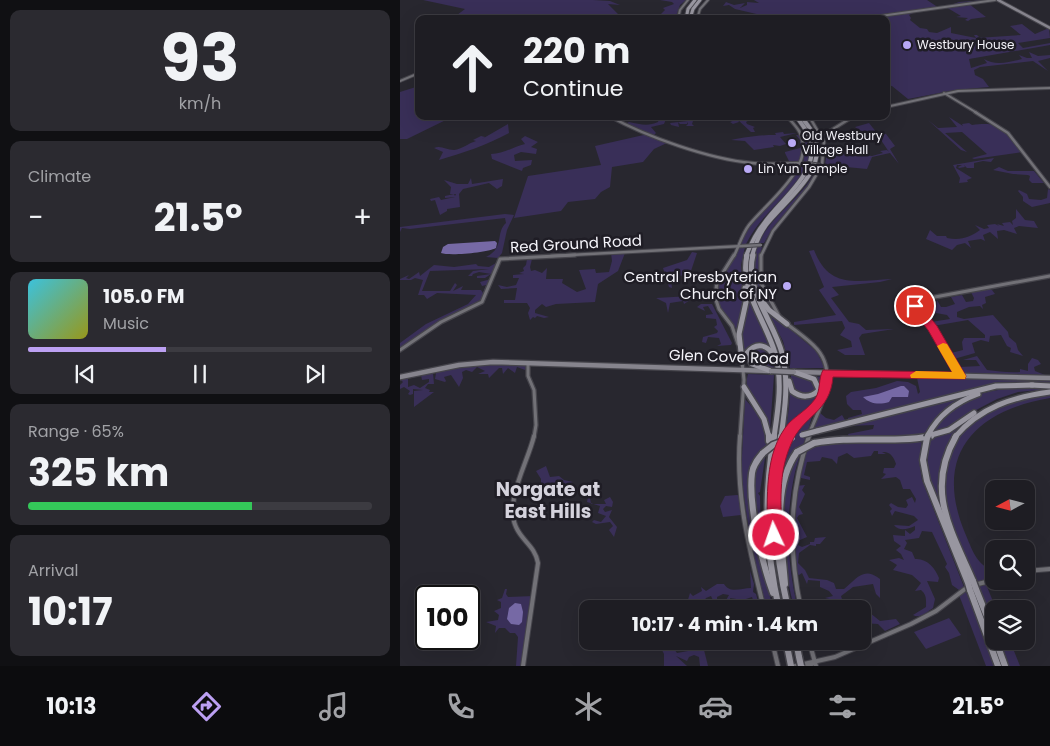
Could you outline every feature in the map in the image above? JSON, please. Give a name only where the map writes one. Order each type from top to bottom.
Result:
[{"type":"highway","points":[[687,15],[688,8],[695,0]]},
{"type":"highway","points":[[691,15],[700,0]]},
{"type":"highway","points":[[741,352],[740,332],[746,301],[744,283],[747,251],[755,233],[801,179],[810,165],[813,154],[811,140],[806,127],[800,120]]},
{"type":"highway","points":[[786,600],[777,560],[774,528],[776,470],[786,395],[776,333],[754,286],[751,262],[758,237],[808,178],[816,162],[818,150],[816,140],[804,120]]},
{"type":"highway","points":[[745,270],[749,292],[771,338],[790,388],[794,393],[807,397],[819,391],[820,386],[816,380],[794,372]]},
{"type":"highway","points":[[754,286],[768,308],[787,324]]},
{"type":"highway","points":[[771,371],[752,364],[747,356],[748,350],[758,345],[768,347],[782,368],[766,493],[766,523],[770,562],[777,600]]},
{"type":"highway","points":[[777,600],[769,584],[752,489],[754,468],[762,454],[773,445],[802,435],[996,386],[1016,384],[1050,386]]},
{"type":"highway","points":[[985,614],[926,481],[923,460],[927,437],[941,415],[969,397],[997,389],[1033,385]]},
{"type":"highway","points":[[744,387],[749,398],[767,424],[771,452]]},
{"type":"highway","points":[[787,600],[781,542],[783,483],[788,464],[797,452],[814,443],[843,439],[911,439],[934,435],[954,428],[979,410],[998,400],[1020,394],[1050,391]]},
{"type":"highway","points":[[998,666],[972,586],[943,507],[941,481],[947,452],[960,430],[985,410],[1013,398],[1050,391]]},
{"type":"highway","points":[[776,470],[788,434],[798,422],[816,407],[824,395]]},
{"type":"highway","points":[[788,650],[792,664]]},
{"type":"highway","points":[[798,650],[801,666]]},
{"type":"highway","points":[[999,650],[1004,666]]},
{"type":"main road","points":[[998,0],[1050,27]]},
{"type":"main road","name":"Glen Cove Road","points":[[400,377],[469,363],[528,363],[1050,378]]},
{"type":"street","points":[[679,15],[688,0]]},
{"type":"street","points":[[699,15],[700,9],[708,0]]},
{"type":"street","points":[[888,15],[998,0]]},
{"type":"street","points":[[400,81],[415,75]]},
{"type":"street","points":[[890,106],[944,93],[982,89],[1050,88]]},
{"type":"street","points":[[944,93],[1009,134],[1050,187]]},
{"type":"street","points":[[616,120],[632,129],[689,149],[743,162],[794,162],[821,165]]},
{"type":"street","points":[[762,600],[750,548],[740,479],[745,370],[734,330],[718,306],[715,297],[719,278],[730,263],[750,223],[774,198],[804,158],[804,135],[791,120]]},
{"type":"street","points":[[798,600],[792,562],[792,507],[798,471],[824,395],[827,373],[825,363],[818,351],[787,324],[771,304],[762,284],[760,265],[763,245],[773,229],[816,179],[821,165],[825,153],[823,139],[811,120]]},
{"type":"street","points":[[823,139],[844,120]]},
{"type":"street","points":[[804,135],[832,132]]},
{"type":"street","points":[[794,162],[804,158]]},
{"type":"street","name":"Red Ground Road","points":[[400,350],[434,327],[482,302],[500,259],[763,245]]},
{"type":"street","points":[[960,376],[933,328],[913,301],[1050,276]]},
{"type":"street","points":[[522,666],[538,563],[536,552],[515,528],[512,516],[520,475],[536,428],[535,389],[533,382],[528,376],[528,363]]},
{"type":"street","points":[[1035,570],[1050,569]]},
{"type":"street","points":[[808,666],[844,654],[925,618],[972,586],[985,582]]},
{"type":"street","points":[[774,650],[778,666]]},
{"type":"street","points":[[811,650],[815,664]]},
{"type":"street","points":[[792,664],[815,664]]},
{"type":"shaded area","points":[[423,0],[593,0],[610,1],[620,5],[608,4],[619,15],[457,15],[465,9]]},
{"type":"shaded area","points":[[660,0],[686,0],[680,5],[676,15],[662,15],[661,14],[665,10],[663,8],[674,4]]},
{"type":"shaded area","points":[[754,0],[927,0],[939,8],[917,11],[909,15],[910,20],[929,32],[937,33],[951,27],[951,33],[976,38],[974,35],[977,35],[979,37],[977,38],[1021,35],[1010,26],[1022,24],[1035,34],[1049,28],[1050,38],[1018,43],[1023,48],[1050,43],[1050,45],[969,59],[971,68],[987,63],[984,59],[1003,63],[1022,59],[1019,55],[1032,58],[1029,52],[1038,56],[1050,55],[1050,58],[1038,61],[1048,71],[1033,61],[980,67],[974,70],[975,75],[983,79],[989,87],[955,90],[908,99],[890,86],[890,15],[761,15],[735,9],[729,5],[723,6],[726,2],[734,5],[745,3],[740,8],[747,5],[747,2],[759,3]]},
{"type":"shaded area","points":[[986,1],[969,4],[986,17],[968,21],[965,20],[968,18],[956,17],[961,16],[946,7],[959,2]]},
{"type":"shaded area","points":[[415,87],[415,120],[446,120],[407,139],[400,139],[400,92]]},
{"type":"shaded area","points":[[949,117],[963,126],[962,124],[969,123],[972,125],[990,124],[997,126],[1007,133],[1023,152],[974,159],[972,158],[987,154],[962,132],[945,133],[967,152],[961,150],[928,120],[938,128],[957,127]]},
{"type":"shaded area","points":[[659,120],[666,120],[664,124],[651,127],[656,133],[653,136],[669,142],[654,149],[643,162],[612,167],[610,187],[601,192],[595,199],[568,202],[561,211],[514,218],[528,176],[601,165],[595,146],[648,134],[652,135],[625,124],[629,122],[644,125],[658,122]]},
{"type":"shaded area","points":[[687,120],[735,120],[693,121],[692,124],[694,126],[686,126],[688,124],[687,122],[687,124],[680,124],[678,122]]},
{"type":"shaded area","points":[[738,120],[739,122],[733,124],[730,122]]},
{"type":"shaded area","points":[[738,120],[750,120],[746,122],[747,124],[755,127],[753,128],[755,132],[751,132]]},
{"type":"shaded area","points":[[678,122],[679,127],[670,123]]},
{"type":"shaded area","points":[[869,123],[877,133],[886,134],[895,146],[890,149],[899,164],[890,153],[872,157],[867,169],[825,165],[827,150],[872,156],[883,153],[880,151],[887,150],[889,152],[879,137],[862,133],[855,127]]},
{"type":"shaded area","points":[[508,124],[509,133],[475,148],[439,160],[443,152],[434,148],[454,150],[476,141],[473,140],[481,136],[485,137],[482,139]]},
{"type":"shaded area","points":[[783,132],[784,134],[797,133],[780,137],[786,144],[754,150],[745,141],[731,140],[776,135],[775,133]]},
{"type":"shaded area","points":[[796,135],[807,136],[810,149],[808,163],[803,162],[805,154],[802,163],[790,163],[785,153],[800,148],[800,140]]},
{"type":"shaded area","points":[[525,136],[538,142],[531,147],[537,149],[536,154],[521,152],[514,155],[515,161],[532,160],[531,165],[523,168],[522,171],[492,159],[491,154],[500,153],[525,144],[521,139]]},
{"type":"shaded area","points":[[994,158],[991,162],[974,163],[974,168],[967,168],[964,165],[965,167],[959,168],[962,165],[957,165],[956,168],[972,178],[967,180],[968,182],[959,183],[960,178],[953,165]]},
{"type":"shaded area","points":[[802,164],[807,165],[801,176],[760,223],[746,244],[740,245],[760,213]]},
{"type":"shaded area","points":[[817,166],[821,167],[806,190],[774,226],[764,243],[759,243],[772,223],[806,186]]},
{"type":"shaded area","points":[[999,167],[1008,171],[1034,171],[1044,183],[1032,183],[1028,175],[993,170]]},
{"type":"shaded area","points":[[471,178],[472,184],[503,179],[502,186],[497,189],[489,183],[463,189],[459,194],[460,207],[447,209],[447,211],[440,215],[435,200],[431,201],[430,199],[439,197],[441,200],[455,197],[445,198],[445,196],[454,194],[450,194],[451,187],[444,180],[457,184],[468,184]]},
{"type":"shaded area","points":[[1048,189],[1050,190],[1050,203],[1032,207],[1023,201],[1023,197],[1018,191],[1027,194],[1029,199],[1041,200],[1047,198]]},
{"type":"shaded area","points":[[1016,209],[1025,220],[1034,221],[1038,228],[1019,226],[1014,228],[1017,234],[1004,230],[997,231],[998,239],[990,232],[983,235],[985,241],[981,239],[968,241],[971,248],[965,243],[957,245],[952,250],[926,239],[930,230],[937,236],[961,239],[980,230],[975,225],[984,229],[989,228],[987,225],[995,224],[999,226],[997,224],[1004,226],[1002,223],[1010,222],[1013,225],[1012,221],[1016,218]]},
{"type":"shaded area","points":[[505,214],[514,215],[507,230],[502,253],[498,258],[486,257],[498,245],[501,231],[506,223],[505,218],[410,229],[402,228],[400,232],[400,227]]},
{"type":"shaded area","points":[[495,241],[497,243],[496,248],[476,253],[441,253],[443,247],[448,244]]},
{"type":"shaded area","points":[[757,246],[762,247],[760,273],[763,288],[774,311],[762,298],[756,282],[754,263]]},
{"type":"shaded area","points":[[745,247],[741,265],[743,304],[738,330],[723,313],[717,292],[724,270],[738,248]]},
{"type":"shaded area","points":[[814,250],[820,263],[836,277],[855,281],[892,279],[832,287],[839,295],[831,298],[849,322],[859,324],[866,330],[894,329],[862,334],[859,338],[865,355],[845,355],[837,350],[852,347],[851,341],[840,335],[845,328],[842,321],[794,325],[794,322],[836,315],[819,290],[824,287],[809,251]]},
{"type":"shaded area","points":[[692,252],[697,253],[691,271],[693,275],[673,276],[671,280],[672,288],[669,287],[663,268],[687,260]]},
{"type":"shaded area","points":[[611,253],[625,253],[618,271],[598,284],[595,302],[556,304],[546,307],[542,304],[535,310],[535,313],[549,317],[537,316],[530,320],[528,313],[530,308],[527,303],[504,303],[504,300],[515,300],[517,288],[501,289],[498,285],[507,287],[516,285],[519,278],[513,278],[513,275],[524,274],[519,273],[524,271],[523,268],[526,265],[527,259],[532,259],[531,271],[535,270],[542,273],[547,268],[546,279],[563,279],[562,283],[577,292],[586,289],[579,270],[595,269],[596,273],[609,272],[612,261]]},
{"type":"shaded area","points":[[496,263],[492,277],[491,274],[479,272],[468,276],[473,271],[489,269],[430,271],[422,291],[450,291],[455,283],[457,285],[453,291],[463,286],[461,290],[481,290],[483,293],[486,285],[482,286],[480,282],[491,279],[482,299],[437,324],[400,349],[400,343],[426,324],[468,304],[476,295],[437,293],[427,299],[424,295],[418,295],[423,280],[415,278],[411,280],[400,279],[409,275],[406,278],[409,279],[419,272],[420,276],[434,265],[454,267],[476,264],[489,267]]},
{"type":"shaded area","points":[[491,274],[485,278],[477,278],[477,276]]},
{"type":"shaded area","points":[[986,289],[992,290],[995,294],[985,297],[986,303],[982,305],[983,309],[980,306],[969,307],[957,312],[957,317],[964,319],[993,315],[1008,332],[1009,337],[1016,343],[1018,350],[1023,356],[1010,352],[1011,348],[1007,346],[1001,335],[990,336],[989,342],[981,340],[972,343],[975,353],[954,359],[951,353],[963,350],[962,342],[964,338],[985,338],[985,335],[968,320],[933,326],[931,322],[950,319],[947,315],[936,313],[924,314],[923,308],[936,308],[937,300],[941,307],[955,304],[951,297],[962,295],[966,302],[973,301],[974,298],[971,292]]},
{"type":"shaded area","points":[[711,295],[712,300],[704,301],[693,298],[684,304],[683,301],[670,303],[668,313],[666,303],[656,298]]},
{"type":"shaded area","points":[[748,298],[770,348],[756,344],[743,351],[741,338]]},
{"type":"shaded area","points":[[701,304],[712,304],[732,343],[731,345],[717,346],[721,344],[719,338],[708,337],[706,343],[702,342],[703,337],[718,331],[714,327],[717,325],[716,319],[706,318],[706,315],[713,314],[708,306],[703,307],[705,311],[697,307]]},
{"type":"shaded area","points":[[770,312],[816,351],[825,368],[790,368],[783,341],[768,313]]},
{"type":"shaded area","points":[[762,347],[771,352],[774,368],[753,364],[748,351]]},
{"type":"shaded area","points":[[977,356],[987,370],[1011,372],[1020,372],[1020,369],[1028,371],[1028,364],[1032,358],[1038,360],[1041,364],[1034,367],[1035,371],[1045,375],[959,372],[960,367],[980,366],[976,360],[963,360]]},
{"type":"shaded area","points":[[481,363],[526,365],[527,367],[525,370],[517,367],[515,373],[508,368],[503,374],[502,368],[499,368],[489,378],[488,374],[478,374],[485,371],[477,367],[472,372],[466,370],[462,372],[463,378],[459,387],[451,375],[444,377],[445,382],[435,379],[436,373],[433,373],[434,384],[428,384],[425,388],[430,390],[429,392],[434,392],[414,407],[414,391],[423,390],[413,389],[413,394],[410,395],[408,394],[410,391],[404,387],[400,389],[400,385],[403,382],[400,379],[408,377],[408,387],[414,385],[420,388],[429,382],[429,379],[422,380],[421,375],[412,378],[411,376]]},
{"type":"shaded area","points":[[748,374],[774,375],[770,430],[748,390]]},
{"type":"shaded area","points":[[791,375],[812,379],[817,390],[810,395],[795,393],[791,385]]},
{"type":"shaded area","points":[[810,376],[824,377],[820,397],[809,412],[785,434],[790,391],[800,397],[820,389],[819,382]]},
{"type":"shaded area","points":[[882,376],[1050,380],[1050,384],[1010,384],[848,420],[848,418],[862,414],[861,410],[853,410],[847,404],[846,396],[851,392],[876,388],[897,381],[908,382],[916,386],[918,394],[920,392],[917,378],[883,377],[881,379]]},
{"type":"shaded area","points":[[904,386],[909,391],[908,397],[892,397],[889,402],[878,404],[863,397],[878,394]]},
{"type":"shaded area","points":[[1050,387],[1050,389],[1018,392],[997,399],[978,409],[956,425],[931,435],[939,420],[964,400],[992,391]]},
{"type":"shaded area","points":[[1050,394],[1050,398],[1023,404],[1000,414],[981,426],[967,442],[958,460],[954,481],[956,506],[973,550],[979,561],[985,566],[985,580],[977,582],[948,517],[944,496],[944,476],[949,458],[957,441],[968,427],[982,415],[1000,405],[1031,396]]},
{"type":"shaded area","points":[[960,397],[939,414],[923,437],[849,437],[848,434],[873,429],[874,425],[845,426]]},
{"type":"shaded area","points":[[745,399],[758,414],[767,430],[768,437],[760,492],[758,493],[760,496],[761,534],[755,503],[754,482],[759,462],[765,453],[764,449],[753,463],[749,481],[752,517],[771,600],[763,600],[752,554],[741,474]]},
{"type":"shaded area","points":[[813,413],[795,472],[790,506],[791,575],[796,600],[792,600],[785,567],[783,530],[786,476],[798,450],[785,466],[781,487],[781,463],[788,438],[800,422]]},
{"type":"shaded area","points":[[820,413],[826,418],[834,420],[842,415],[845,420],[843,423],[812,431]]},
{"type":"shaded area","points":[[960,425],[947,446],[939,470],[940,508],[929,474],[927,457],[929,438],[946,433]]},
{"type":"shaded area","points":[[879,439],[922,439],[919,461],[922,480],[964,587],[959,590],[952,585],[949,573],[945,567],[947,564],[932,532],[922,531],[919,538],[905,540],[907,543],[904,549],[912,552],[915,559],[923,560],[930,564],[939,578],[938,582],[927,581],[935,599],[933,608],[916,616],[913,615],[926,607],[924,594],[921,590],[915,591],[921,583],[912,575],[893,570],[897,565],[889,560],[899,558],[904,560],[896,550],[901,546],[894,541],[893,535],[905,536],[905,530],[910,534],[915,530],[915,526],[901,529],[894,525],[909,526],[918,520],[914,516],[895,511],[892,516],[890,511],[892,509],[889,505],[891,503],[898,507],[906,508],[908,505],[906,500],[912,497],[915,503],[916,499],[910,489],[903,489],[900,480],[896,477],[881,479],[886,474],[883,473],[884,468],[894,468],[896,464],[891,455],[887,452],[882,452],[886,454],[878,454],[878,451],[874,451],[871,456],[854,458],[847,453],[838,457],[837,464],[832,459],[822,457],[820,461],[807,462],[804,475],[810,477],[810,480],[799,476],[807,449],[818,445]]},
{"type":"shaded area","points":[[546,466],[550,477],[559,476],[564,480],[573,482],[561,486],[557,496],[541,498],[536,495],[541,490],[541,479],[536,471]]},
{"type":"shaded area","points":[[805,485],[802,490],[805,494],[799,507],[803,514],[797,518],[807,537],[800,540],[798,545],[802,547],[810,544],[810,542],[814,542],[815,538],[826,537],[820,544],[816,544],[816,546],[810,545],[799,553],[798,563],[805,570],[809,578],[827,580],[834,583],[836,589],[844,589],[860,575],[874,575],[880,579],[880,598],[876,594],[873,584],[853,587],[841,596],[842,600],[825,598],[833,596],[829,591],[820,587],[820,581],[808,580],[807,584],[802,573],[797,574],[793,552],[796,486]]},
{"type":"shaded area","points":[[589,492],[591,503],[587,502]]},
{"type":"shaded area","points":[[725,496],[742,496],[744,512],[741,515],[723,517],[720,506]]},
{"type":"shaded area","points":[[610,497],[613,502],[612,507],[606,506],[603,509],[605,512],[612,510],[609,517],[617,527],[614,537],[609,530],[613,526],[610,522],[596,524],[592,522],[594,520],[601,522],[606,516],[598,513],[600,506],[593,504],[606,504],[604,500]]},
{"type":"shaded area","points":[[750,571],[754,584],[753,592],[756,594],[758,600],[753,600],[752,597],[743,600],[730,598],[731,600],[726,600],[729,595],[723,594],[717,597],[717,600],[713,600],[711,596],[705,600],[688,600],[690,593],[693,596],[702,591],[701,587],[706,591],[717,584],[724,584],[733,590],[751,588]]},
{"type":"shaded area","points":[[985,584],[985,590],[988,590],[992,600],[985,600],[985,604],[978,588]]},
{"type":"shaded area","points":[[505,589],[507,589],[506,594],[508,597],[534,596],[521,666],[516,666],[518,637],[515,633],[510,633],[505,628],[499,628],[495,633],[496,626],[486,622],[498,620],[499,615],[494,611],[501,608],[501,602],[497,600],[502,598]]},
{"type":"shaded area","points":[[966,592],[983,631],[985,650],[989,650],[994,666],[986,666],[959,595]]},
{"type":"shaded area","points":[[515,603],[521,604],[523,612],[522,622],[519,625],[511,624],[507,619],[509,608]]},
{"type":"shaded area","points":[[871,614],[880,621],[896,619],[900,624],[885,631],[878,624],[871,624]]},
{"type":"shaded area","points":[[949,618],[961,635],[926,649],[914,632]]},
{"type":"shaded area","points":[[662,650],[675,650],[677,653],[688,650],[704,650],[708,666],[700,666],[699,657],[694,655],[689,657],[687,661],[676,656],[687,666],[664,666]]},
{"type":"shaded area","points":[[1004,650],[1014,650],[1020,666],[1009,666]]},
{"type":"slow traffic","points":[[916,375],[960,376],[943,346]]},
{"type":"place","name":"Westbury House","points":[[907,45]]},
{"type":"place","name":"Old Westbury Village Hall","points":[[792,143]]},
{"type":"place","name":"Lin Yun Temple","points":[[748,169]]},
{"type":"place","name":"Central Presbyterian Church of NY","points":[[787,286]]},
{"type":"district","name":"Norgate at East Hills","points":[[548,500]]},
{"type":"route","points":[[774,535],[774,484],[784,444],[787,436],[798,422],[820,402],[826,388],[827,373],[960,376],[933,328],[915,306]]}]
